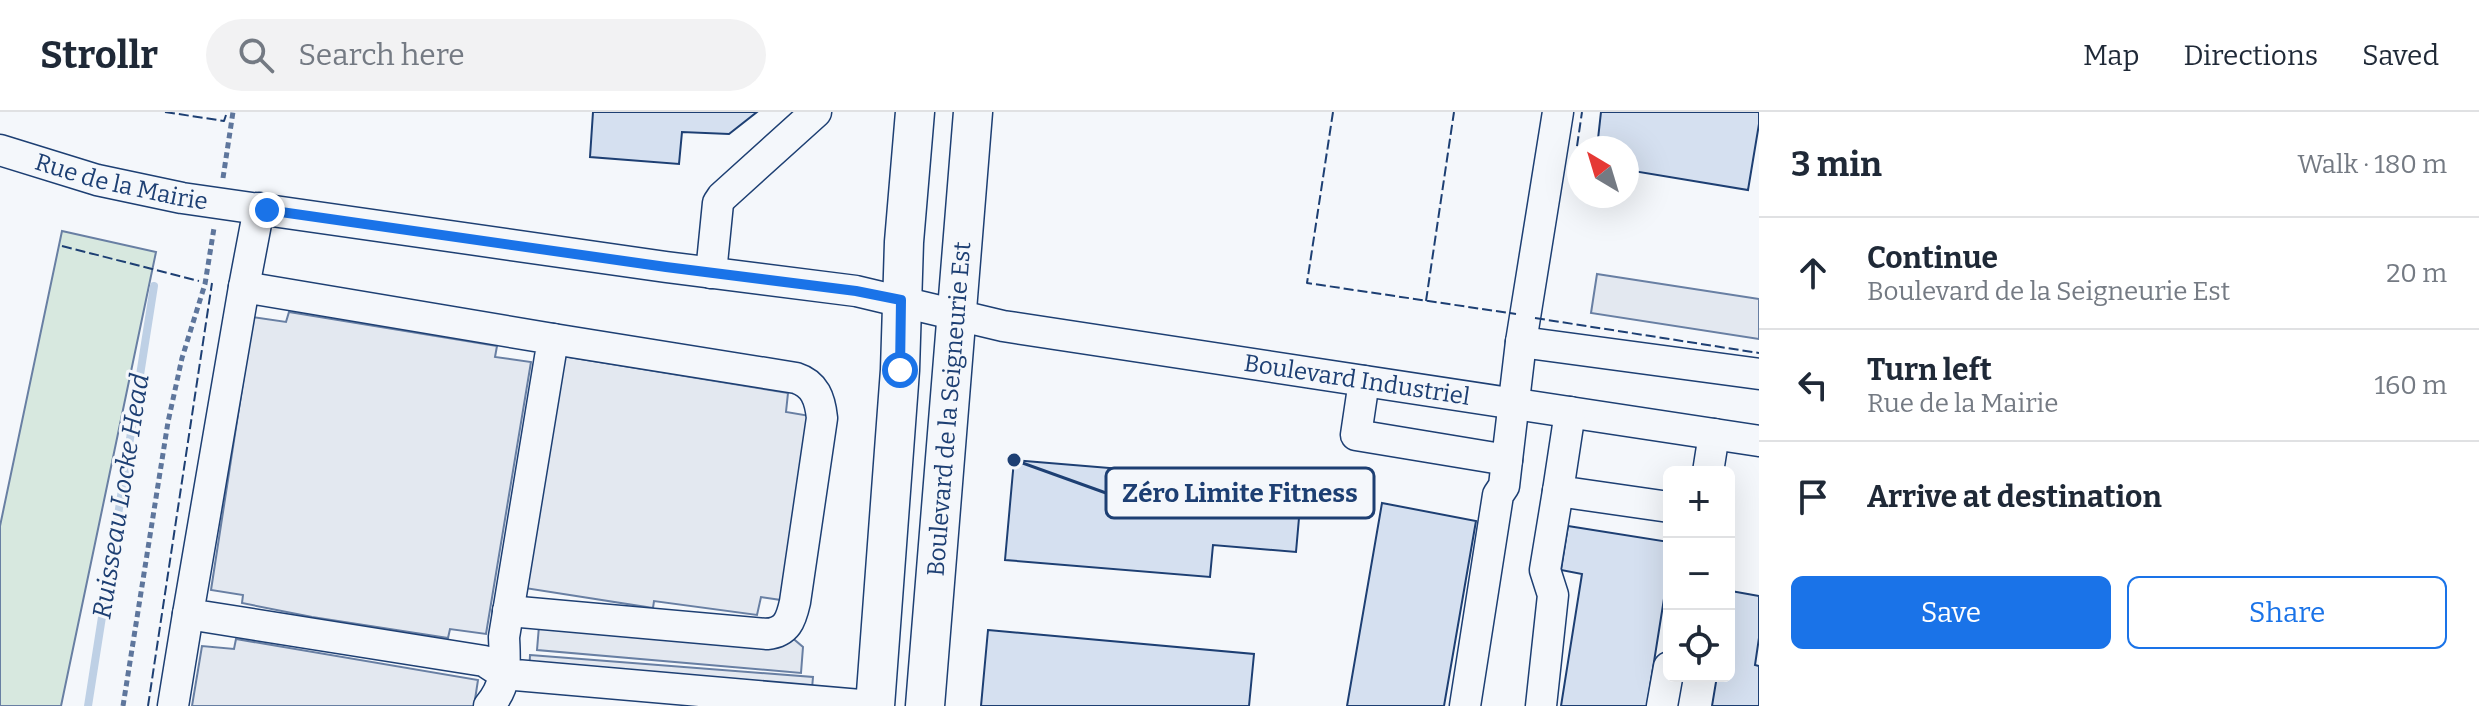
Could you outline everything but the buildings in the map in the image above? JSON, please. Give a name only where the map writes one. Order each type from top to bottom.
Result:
[{"type":"main road","name":"Boulevard de la Seigneurie Est","points":[[873,706],[900,370],[901,300],[915,112]]},
{"type":"main road","name":"Boulevard de la Seigneurie Est","points":[[925,706],[973,112]]},
{"type":"street","points":[[711,273],[718,203],[816,112]]},
{"type":"street","points":[[1465,706],[1498,495],[1504,486],[1521,342],[1558,112]]},
{"type":"street","name":"Rue de la Mairie","points":[[0,150],[127,187],[182,198],[856,291],[957,315]]},
{"type":"street","points":[[173,706],[259,208]]},
{"type":"street","points":[[244,287],[796,378],[810,385],[819,400],[822,418],[795,602],[789,623],[783,630],[767,634],[508,611]]},
{"type":"street","name":"Boulevard Industriel","points":[[957,315],[1003,326],[1759,441]]},
{"type":"street","points":[[489,706],[500,693],[504,674],[504,637],[553,339]]},
{"type":"street","points":[[1521,342],[1759,374]]},
{"type":"street","points":[[1364,381],[1356,435],[1507,460]]},
{"type":"street","points":[[1541,706],[1553,595],[1545,570],[1570,412]]},
{"type":"street","points":[[1709,466],[1714,434]]},
{"type":"street","points":[[1558,491],[1663,506]]},
{"type":"street","points":[[188,614],[484,661],[504,674],[873,706]]},
{"type":"street","points":[[1662,706],[1666,682]]},
{"type":"path","points":[[223,177],[233,112]]},
{"type":"path","points":[[123,706],[168,422],[182,358],[205,284],[212,238]]},
{"type":"shaded area","points":[[62,231],[156,252],[61,706],[0,706],[0,526]]},
{"type":"shaded area","points":[[1597,274],[1759,299],[1759,339],[1591,313]]},
{"type":"shaded area","points":[[289,312],[497,346],[495,357],[531,362],[486,634],[450,629],[448,638],[312,617],[242,603],[243,595],[211,590],[253,317],[286,322]]},
{"type":"shaded area","points":[[550,354],[788,393],[786,412],[822,418],[795,602],[761,597],[757,615],[654,601],[653,608],[512,586]]},
{"type":"shaded area","points":[[540,614],[783,630],[803,647],[801,673],[537,650]]},
{"type":"shaded area","points":[[236,639],[478,680],[474,706],[192,706],[202,646],[234,649]]},
{"type":"shaded area","points":[[530,655],[813,677],[811,700],[529,676]]},
{"type":"waterway","name":"Ruisseau Locke Head","points":[[88,706],[154,286]]},
{"type":"fence","points":[[165,112],[224,121],[226,115]]},
{"type":"fence","points":[[1333,112],[1307,283],[1516,314]]},
{"type":"fence","points":[[1426,301],[1454,112]]},
{"type":"fence","points":[[1578,136],[1582,112]]},
{"type":"fence","points":[[62,246],[199,281]]},
{"type":"fence","points":[[148,706],[212,283]]},
{"type":"fence","points":[[1535,318],[1759,353]]},
{"type":"place","name":"Zéro Limite Fitness","points":[[1014,460]]},
{"type":"route","points":[[267,210],[856,291],[901,300],[900,370]]}]
